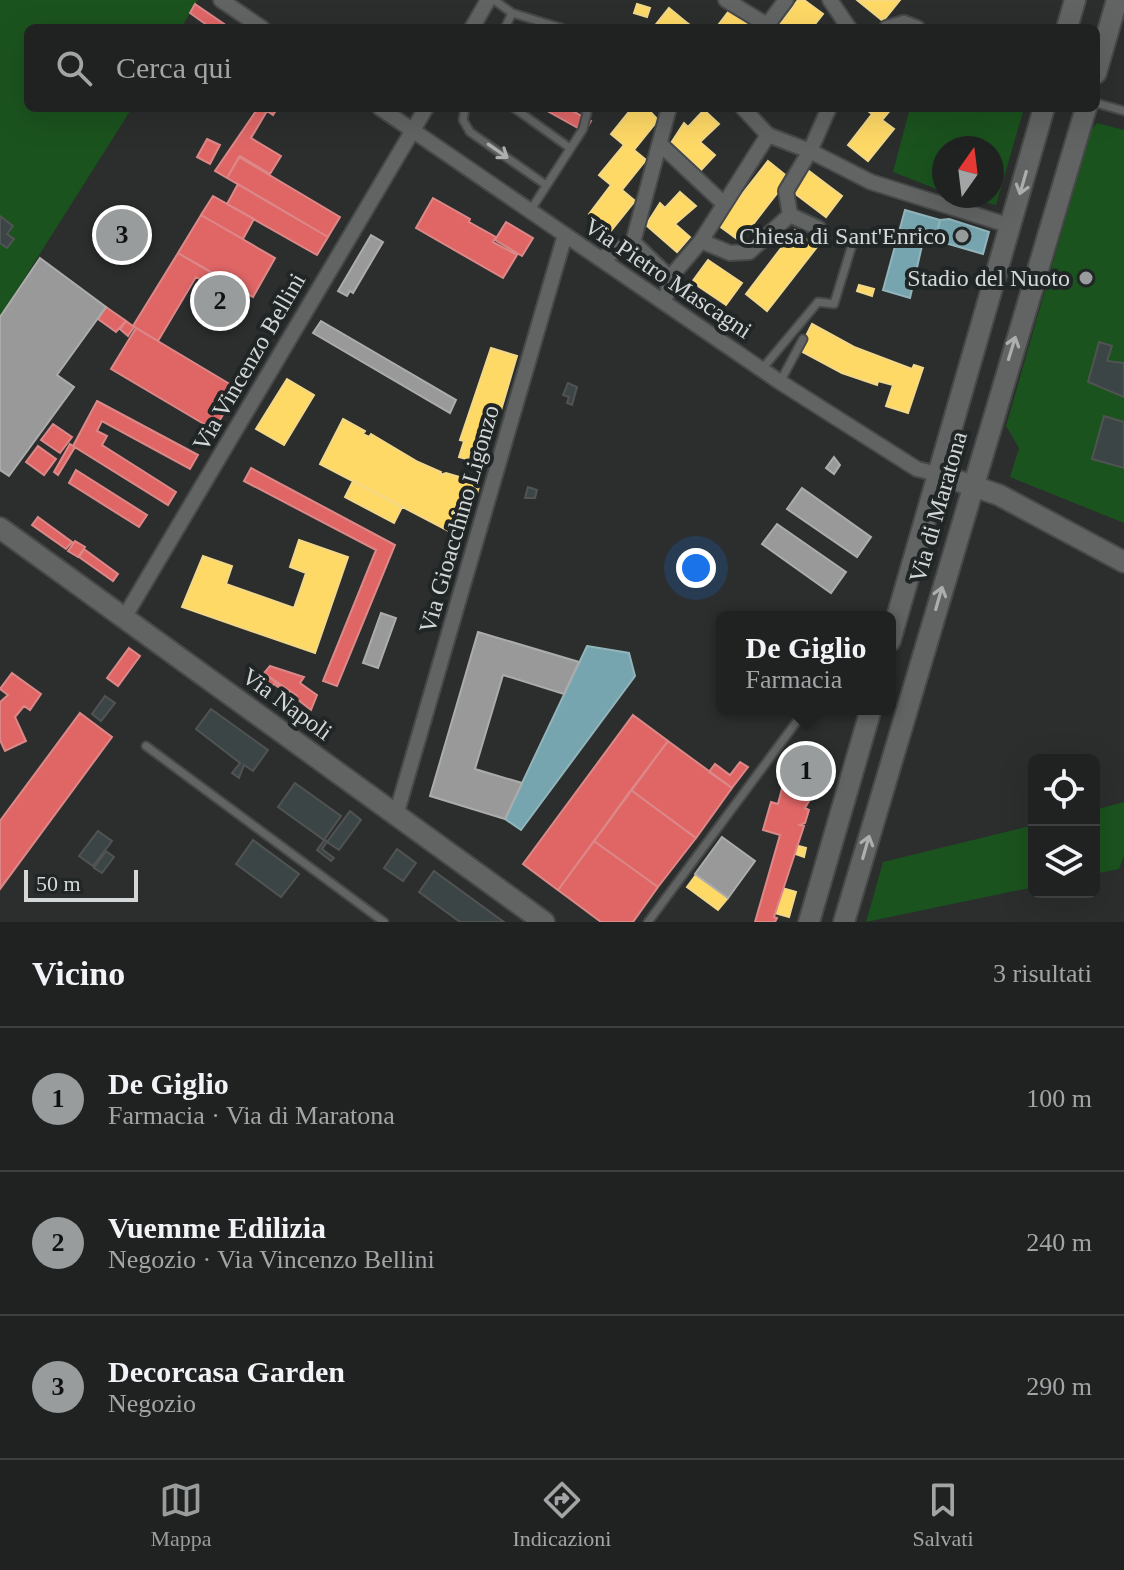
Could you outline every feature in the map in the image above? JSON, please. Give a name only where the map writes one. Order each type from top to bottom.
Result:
[{"type":"main road","points":[[1068,24],[1075,0]]},
{"type":"main road","points":[[1100,59],[1117,0]]},
{"type":"main road","name":"Via di Maratona","points":[[896,620],[1043,112]]},
{"type":"main road","name":"Via di Maratona","points":[[844,922],[1085,112]]},
{"type":"main road","points":[[938,474],[1009,500],[1124,562]]},
{"type":"main road","name":"Via Napoli","points":[[0,528],[544,922]]},
{"type":"main road","points":[[809,922],[869,715]]},
{"type":"street","points":[[221,0],[256,24]]},
{"type":"street","points":[[475,24],[491,0]]},
{"type":"street","points":[[726,0],[763,24]]},
{"type":"street","points":[[768,24],[786,0]]},
{"type":"street","points":[[830,0],[846,24]]},
{"type":"street","name":"Via Pietro Mascagni","points":[[386,112],[780,382],[917,469],[938,474]]},
{"type":"street","name":"Via Vincenzo Bellini","points":[[124,618],[423,112]]},
{"type":"street","points":[[600,259],[633,242],[668,112]]},
{"type":"street","points":[[747,112],[768,135],[810,151],[871,182],[1011,226]]},
{"type":"street","points":[[790,215],[786,191],[810,151],[827,112]]},
{"type":"street","points":[[664,302],[668,285],[701,241],[768,135]]},
{"type":"street","points":[[661,145],[723,203]]},
{"type":"street","points":[[790,215],[818,228]]},
{"type":"street","points":[[701,241],[741,255],[749,252],[790,215]]},
{"type":"street","name":"Via Gioacchino Ligonzo","points":[[396,815],[565,235]]},
{"type":"street","points":[[633,242],[664,272],[668,285]]},
{"type":"lane","points":[[491,0],[512,13],[548,24]]},
{"type":"lane","points":[[507,24],[512,13]]},
{"type":"lane","points":[[1100,104],[1124,111]]},
{"type":"lane","points":[[464,112],[463,120],[470,132],[546,185]]},
{"type":"lane","points":[[520,112],[570,148]]},
{"type":"lane","points":[[530,211],[583,129],[587,112]]},
{"type":"lane","points":[[762,369],[818,302],[834,304],[853,242]]},
{"type":"lane","points":[[780,382],[803,339]]},
{"type":"lane","points":[[648,922],[802,715]]},
{"type":"lane","points":[[146,746],[384,922]]},
{"type":"green space","points":[[0,0],[198,0],[183,24],[24,24],[24,112],[129,112],[0,317]]},
{"type":"green space","points":[[909,112],[1023,112],[1004,177],[1004,136],[932,136],[932,187],[893,172]]},
{"type":"green space","name":"Stadio del Nuoto","points":[[1097,123],[1124,130],[1124,523],[1010,477],[1019,448],[1006,426],[1091,130]]},
{"type":"green space","points":[[1124,802],[1124,856],[1119,869],[1100,873],[1100,826],[1100,808]]},
{"type":"green space","points":[[1028,826],[1028,888],[866,922],[883,862]]},
{"type":"building: Abitazioni","points":[[798,0],[804,0],[823,14],[815,24],[780,24]]},
{"type":"building: Abitazioni","points":[[857,0],[900,0],[883,21]]},
{"type":"building: Abitazioni","points":[[637,4],[650,8],[647,17],[634,13]]},
{"type":"building: Abitazioni","points":[[669,8],[689,24],[656,24]]},
{"type":"building: Abitazioni","points":[[729,11],[747,24],[719,24]]},
{"type":"building: Abitazioni","points":[[629,112],[651,112],[658,120],[634,150],[646,160],[622,190],[635,201],[610,232],[589,214],[611,185],[599,175],[624,145],[611,134]]},
{"type":"building: Abitazioni","points":[[702,112],[719,124],[700,142],[715,155],[701,170],[671,143],[684,123],[688,127]]},
{"type":"building: Abitazioni","points":[[869,112],[889,112],[882,120],[894,129],[868,161],[848,145],[872,114]]},
{"type":"building: Abitazioni","points":[[768,161],[789,178],[740,241],[718,225]]},
{"type":"building: Abitazioni","points":[[809,171],[842,196],[826,217],[793,192]]},
{"type":"building: Abitazioni","points":[[680,192],[696,206],[675,224],[690,237],[677,252],[646,225],[660,203],[665,208]]},
{"type":"building: Abitazioni","points":[[795,230],[817,247],[767,311],[746,294]]},
{"type":"building: Abitazioni","points":[[708,260],[742,283],[726,305],[692,282]]},
{"type":"building: Abitazioni","points":[[859,285],[874,289],[872,296],[857,291]]},
{"type":"building: Abitazioni","points":[[812,324],[854,347],[912,369],[914,365],[923,368],[908,413],[886,406],[893,385],[878,381],[877,385],[842,373],[799,350]]},
{"type":"building: Abitazioni","points":[[491,348],[517,356],[485,464],[459,457],[464,441],[460,440]]},
{"type":"building: Abitazioni","points":[[287,379],[314,395],[284,445],[256,429]]},
{"type":"building: Abitazioni","points":[[343,419],[365,431],[363,434],[369,437],[371,434],[441,472],[440,475],[446,473],[480,483],[464,539],[320,464]]},
{"type":"building: Abitazioni","points":[[353,481],[402,507],[394,523],[345,497]]},
{"type":"building: Abitazioni","points":[[299,540],[348,557],[315,653],[182,607],[203,556],[232,566],[226,584],[294,608],[306,573],[290,567]]},
{"type":"building: Abitazioni","points":[[795,845],[806,848],[804,857],[793,853]]},
{"type":"building: Abitazioni","points":[[696,875],[728,898],[718,910],[687,887]]},
{"type":"building: Abitazioni","points":[[782,888],[796,892],[789,917],[775,913]]},
{"type":"building: Negozi","points":[[195,4],[224,24],[205,24],[190,13]]},
{"type":"building: Negozi","points":[[255,112],[266,112],[251,138],[281,156],[270,174],[240,156],[227,178],[215,171]]},
{"type":"building: Negozi","points":[[549,112],[574,112],[591,121],[585,132]]},
{"type":"building: Negozi","points":[[207,139],[220,145],[210,164],[197,157]]},
{"type":"building: Negozi","points":[[239,157],[340,217],[328,237],[227,178]]},
{"type":"building: Negozi","points":[[238,184],[328,237],[317,255],[227,204]]},
{"type":"building: Negozi","points":[[213,196],[254,219],[243,239],[201,215]]},
{"type":"building: Negozi","points":[[433,198],[470,219],[469,222],[496,237],[493,242],[517,255],[503,278],[416,228]]},
{"type":"building: Negozi","points":[[201,215],[275,258],[253,297],[178,253]]},
{"type":"building: Negozi","points":[[506,222],[533,238],[522,256],[495,240]]},
{"type":"building: Negozi","points":[[178,253],[229,282],[223,292],[196,277],[158,341],[133,326]]},
{"type":"building: Negozi","points":[[106,307],[126,321],[116,332],[98,319]]},
{"type":"building: Negozi","points":[[126,321],[134,327],[128,336],[120,329]]},
{"type":"building: Negozi","points":[[136,328],[238,389],[214,430],[111,369]]},
{"type":"building: Negozi","points":[[97,401],[198,455],[190,469],[102,421],[97,431],[107,436],[102,445],[176,492],[168,505],[73,446]]},
{"type":"building: Negozi","points":[[53,424],[72,437],[60,453],[41,440]]},
{"type":"building: Negozi","points":[[70,444],[75,447],[58,475],[54,472]]},
{"type":"building: Negozi","points":[[38,446],[56,459],[44,475],[26,462]]},
{"type":"building: Negozi","points":[[251,468],[395,545],[337,686],[323,681],[376,550],[244,481]]},
{"type":"building: Negozi","points":[[76,470],[147,515],[139,527],[69,483]]},
{"type":"building: Negozi","points":[[38,517],[72,542],[66,549],[32,525]]},
{"type":"building: Negozi","points":[[75,541],[85,547],[78,557],[68,551]]},
{"type":"building: Negozi","points":[[84,549],[118,574],[113,581],[79,557]]},
{"type":"building: Negozi","points":[[129,648],[140,656],[118,686],[107,678]]},
{"type":"building: Negozi","points":[[270,666],[304,677],[300,683],[317,695],[311,710],[264,673]]},
{"type":"building: Negozi","points":[[12,673],[41,694],[30,710],[24,706],[15,717],[26,741],[5,751],[0,740],[0,702],[8,695],[0,689]]},
{"type":"building: Negozi","points":[[264,673],[297,696],[294,699],[274,684],[264,699],[252,691]]},
{"type":"building: Negozi","points":[[80,713],[112,737],[0,889],[0,821]]},
{"type":"building: Negozi","points":[[633,715],[668,741],[558,890],[523,864]]},
{"type":"building: Negozi","points":[[668,741],[732,788],[696,838],[631,790]]},
{"type":"building: Negozi","points":[[809,748],[820,752],[818,762],[822,763],[815,774],[819,775],[813,782],[816,783],[810,793],[813,794],[805,808],[809,810],[805,823],[800,825],[804,826],[774,917],[777,918],[775,922],[755,922],[780,835],[763,830],[771,802],[778,804],[787,769],[791,770],[801,763]]},
{"type":"building: Negozi","points":[[740,762],[748,767],[732,788],[709,772],[715,764],[730,775]]},
{"type":"building: Negozi","points":[[631,790],[696,838],[658,887],[594,841]]},
{"type":"building: Negozi","points":[[594,841],[658,887],[633,922],[601,922],[558,890]]},
{"type":"building: Pubblico","points":[[905,210],[940,220],[935,240],[924,237],[910,298],[883,290]]},
{"type":"building: Pubblico","name":"Chiesa di Sant'Enrico","points":[[949,219],[989,232],[983,254],[935,240],[940,220]]},
{"type":"building: Pubblico","points":[[587,646],[629,653],[635,676],[521,830],[505,819]]},
{"type":"building: Industria","points":[[371,235],[383,242],[353,293],[350,291],[347,296],[338,291]]},
{"type":"building: Industria","points":[[40,258],[106,307],[57,375],[74,387],[9,476],[0,470],[0,317]]},
{"type":"building: Industria","points":[[321,321],[456,400],[450,413],[313,333]]},
{"type":"building: Industria","points":[[834,457],[840,465],[834,474],[826,468]]},
{"type":"building: Industria","points":[[802,488],[871,537],[857,557],[787,509]]},
{"type":"building: Industria","points":[[777,524],[846,572],[831,593],[762,544]]},
{"type":"building: Industria","points":[[381,613],[396,618],[378,668],[363,663]]},
{"type":"building: Industria","points":[[478,632],[579,662],[564,694],[503,675],[475,769],[522,783],[505,819],[430,796]]},
{"type":"building: Industria","points":[[722,837],[755,861],[728,898],[695,874]]},
{"type":"building: Altro","points":[[0,216],[13,226],[7,234],[14,239],[7,248],[0,243]]},
{"type":"building: Altro","points":[[1099,342],[1112,346],[1107,361],[1124,363],[1124,397],[1088,382]]},
{"type":"building: Altro","points":[[568,383],[577,387],[572,405],[567,403],[569,397],[563,395]]},
{"type":"building: Altro","points":[[1104,416],[1124,422],[1124,468],[1092,459]]},
{"type":"building: Altro","points":[[528,487],[537,490],[535,498],[525,498]]},
{"type":"building: Altro","points":[[105,696],[115,703],[101,721],[92,714]]},
{"type":"building: Altro","points":[[211,709],[268,750],[253,771],[244,765],[239,778],[232,773],[240,763],[196,729]]},
{"type":"building: Altro","points":[[295,783],[341,816],[324,840],[278,807]]},
{"type":"building: Altro","points":[[350,811],[361,820],[339,850],[327,842]]},
{"type":"building: Altro","points":[[98,831],[112,841],[93,866],[79,856]]},
{"type":"building: Altro","points":[[325,839],[327,842],[322,849],[334,858],[331,861],[317,850]]},
{"type":"building: Altro","points":[[253,840],[299,874],[281,897],[236,864]]},
{"type":"building: Altro","points":[[397,849],[416,863],[403,881],[384,868]]},
{"type":"building: Altro","points":[[106,851],[114,857],[102,873],[94,868]]},
{"type":"building: Altro","points":[[434,871],[504,922],[460,922],[419,892]]},
{"type":"place","name":"Decorcasa Garden","points":[[122,235]]},
{"type":"place","name":"Chiesa di Sant'Enrico","points":[[962,236]]},
{"type":"place","name":"Stadio del Nuoto","points":[[1086,278]]},
{"type":"place","name":"Vuemme Edilizia","points":[[220,301]]},
{"type":"place","name":"De Giglio","points":[[806,771]]}]
